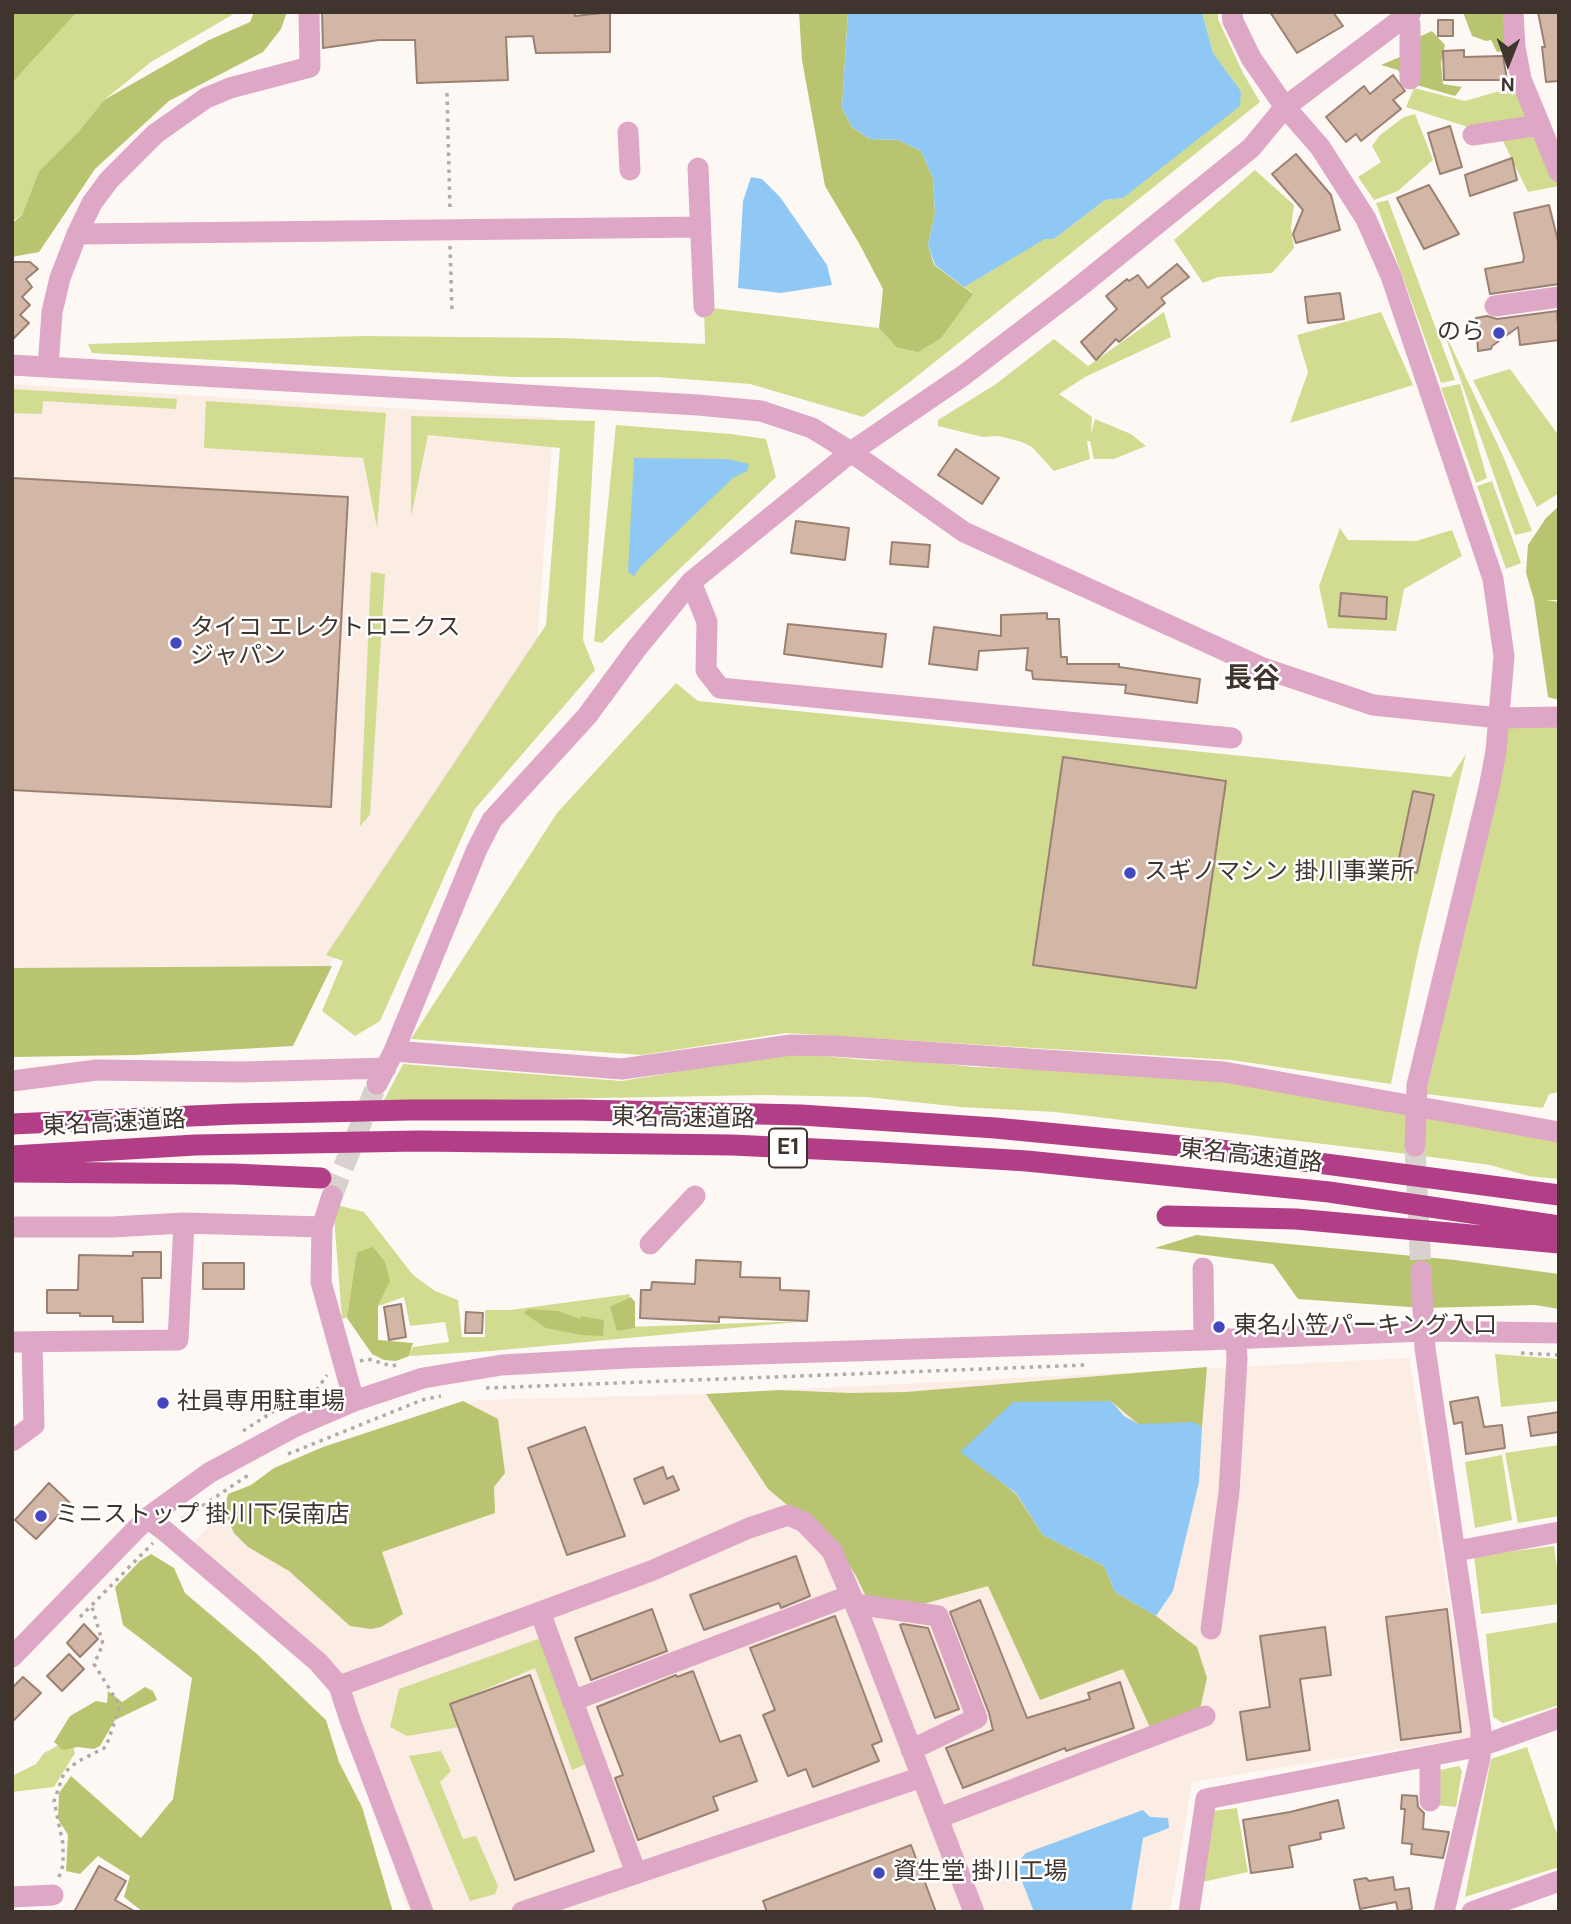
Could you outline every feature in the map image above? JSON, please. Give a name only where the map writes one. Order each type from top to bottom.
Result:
[{"type":"highway","name":"東名高速道路","points":[[12,1122],[409,1110],[581,1110],[801,1115],[995,1128],[1213,1149],[1559,1195]]},
{"type":"highway","name":"東名高速道路","points":[[12,1156],[195,1145],[419,1141],[732,1145],[1027,1161],[1301,1188],[1559,1226]]},
{"type":"highway","points":[[12,1172],[234,1174],[326,1187]]},
{"type":"highway","points":[[1167,1216],[1296,1219],[1559,1243]]},
{"type":"street","points":[[48,367],[52,312],[60,278],[92,203],[109,180],[155,134],[206,98],[230,88],[310,68],[309,12]]},
{"type":"street","points":[[1232,12],[1233,20],[1251,58],[1285,107],[1320,147],[1366,219],[1391,276],[1493,579],[1504,656],[1496,751],[1417,1085],[1415,1146]]},
{"type":"street","points":[[1513,12],[1515,47],[1521,79],[1559,172]]},
{"type":"street","points":[[386,1068],[477,849],[492,820],[587,716],[637,648],[691,582],[850,452],[964,375],[1094,275],[1251,148],[1285,107],[1408,14],[1410,79]]},
{"type":"street","points":[[1472,135],[1540,125]]},
{"type":"street","points":[[628,132],[630,170]]},
{"type":"street","points":[[698,168],[704,307]]},
{"type":"street","points":[[77,234],[700,227]]},
{"type":"street","points":[[1495,306],[1559,297]]},
{"type":"street","points":[[12,365],[698,405],[761,411],[812,428],[964,532],[1263,668],[1373,705],[1499,718],[1559,717]]},
{"type":"street","points":[[691,582],[707,622],[706,670],[720,688],[1231,738]]},
{"type":"street","points":[[12,1081],[97,1070],[242,1072],[386,1068],[622,1069],[791,1045],[834,1046],[1224,1072],[1559,1132]]},
{"type":"street","points":[[326,1187],[321,1282],[354,1401]]},
{"type":"street","points":[[650,1244],[695,1196]]},
{"type":"street","points":[[12,1227],[113,1227],[184,1223],[322,1227]]},
{"type":"street","points":[[12,1441],[34,1424],[22,1343],[178,1340],[184,1223]]},
{"type":"street","points":[[1203,1268],[1204,1340]]},
{"type":"street","points":[[1421,1271],[1425,1348],[1481,1730],[1481,1746],[1444,1912]]},
{"type":"street","points":[[12,1657],[147,1518],[209,1473],[296,1426],[354,1401],[423,1378],[502,1365],[627,1358],[1425,1331],[1559,1333]]},
{"type":"street","points":[[1211,1629],[1229,1492],[1236,1339]]},
{"type":"street","points":[[339,1686],[651,1571],[749,1528],[788,1515],[804,1522],[832,1551],[974,1912]]},
{"type":"street","points":[[147,1518],[318,1662],[339,1686],[423,1912]]},
{"type":"street","points":[[1456,1551],[1559,1532]]},
{"type":"street","points":[[572,1701],[853,1600],[938,1616],[977,1718],[911,1750]]},
{"type":"street","points":[[540,1612],[636,1873]]},
{"type":"street","points":[[937,1818],[1205,1716]]},
{"type":"street","points":[[1189,1912],[1206,1799],[1481,1746],[1559,1718]]},
{"type":"street","points":[[1430,1756],[1430,1801]]},
{"type":"street","points":[[522,1912],[922,1777]]},
{"type":"street","points":[[1472,1912],[1559,1881]]},
{"type":"street","points":[[12,1897],[53,1895]]},
{"type":"path","points":[[447,93],[450,214]]},
{"type":"path","points":[[450,242],[452,311]]},
{"type":"path","points":[[476,1390],[1097,1364]]},
{"type":"path","points":[[280,1457],[422,1400],[445,1395]]},
{"type":"path","points":[[176,1523],[254,1472]]},
{"type":"path","points":[[53,1895],[63,1865],[63,1844],[54,1801],[64,1773],[77,1762],[106,1747],[120,1706],[94,1664],[103,1644],[92,1606]]},
{"type":"shaded area","points":[[12,384],[554,418],[537,641],[320,980],[12,1021]]},
{"type":"shaded area","name":"資生堂 掛川工場","points":[[1409,1358],[1472,1737],[1192,1782],[1170,1912],[408,1912],[342,1696],[192,1544],[224,1510],[345,1449],[479,1400],[706,1394]]},
{"type":"green space","points":[[12,12],[77,12],[12,83]]},
{"type":"green space","points":[[77,12],[237,12],[151,62],[104,100],[79,131],[39,171],[22,215],[12,221],[12,83]]},
{"type":"green space","points":[[254,12],[287,12],[281,29],[263,52],[169,101],[95,169],[39,252],[12,257],[12,223],[22,215],[39,171],[79,131],[104,100],[209,40],[250,22]]},
{"type":"green space","points":[[799,12],[848,12],[842,108],[852,127],[870,139],[898,140],[921,151],[933,178],[935,213],[928,245],[934,265],[973,294],[941,338],[918,352],[896,347],[879,328],[883,289],[825,186],[802,60]]},
{"type":"green space","points":[[1202,12],[1218,12],[1218,19],[1243,73],[1260,102],[863,417],[750,384],[657,377],[512,377],[92,353],[88,344],[363,336],[562,338],[705,344],[704,307],[879,328],[896,347],[973,293],[964,287],[1045,238],[1054,239],[1105,200],[1123,198],[1241,91],[1213,53]]},
{"type":"green space","points":[[1463,12],[1505,12],[1506,43],[1503,51],[1497,52],[1491,40],[1472,36]]},
{"type":"green space","points":[[1432,31],[1445,45],[1441,63],[1443,84],[1462,87],[1455,96],[1406,82],[1398,70],[1381,65],[1407,54],[1419,37]]},
{"type":"green space","points":[[1517,86],[1527,121],[1477,130],[1406,107],[1414,88],[1465,101]]},
{"type":"green space","points":[[1415,114],[1433,160],[1398,191],[1374,200],[1358,177],[1381,162],[1372,146],[1380,135],[1404,117]]},
{"type":"green space","points":[[1535,133],[1559,186],[1528,192],[1501,137]]},
{"type":"green space","points":[[1255,170],[1294,205],[1291,228],[1294,248],[1272,273],[1218,277],[1203,283],[1174,240]]},
{"type":"green space","points":[[1388,200],[1455,380],[1441,383],[1376,203]]},
{"type":"green space","points":[[1164,312],[1171,337],[1085,377],[1059,394],[1092,417],[1091,434],[1095,419],[1131,434],[1146,446],[1114,459],[1094,459],[1090,441],[1087,441],[1090,459],[1054,471],[1032,447],[1022,442],[999,436],[983,437],[938,426],[938,420],[996,384],[1054,339],[1088,366]]},
{"type":"green space","points":[[1381,312],[1413,385],[1290,423],[1308,372],[1297,335]]},
{"type":"green space","points":[[1442,327],[1504,458],[1532,531],[1515,535]]},
{"type":"green space","points":[[1510,369],[1559,436],[1559,493],[1537,507],[1473,380]]},
{"type":"green space","points":[[1460,384],[1487,478],[1476,483],[1441,388]]},
{"type":"green space","points":[[12,389],[177,399],[176,409],[43,401],[42,414],[12,413]]},
{"type":"green space","points":[[206,401],[386,413],[377,528],[363,458],[204,448]]},
{"type":"green space","points":[[411,416],[595,421],[583,640],[595,670],[474,810],[380,1021],[355,1036],[322,1011],[343,961],[326,955],[546,625],[560,448],[428,435],[411,517]]},
{"type":"green space","points":[[616,425],[766,439],[776,477],[602,643],[594,641]]},
{"type":"green space","points":[[1492,481],[1521,563],[1506,569],[1477,486]]},
{"type":"green space","points":[[1559,506],[1559,600],[1546,600],[1559,602],[1559,700],[1548,697],[1534,600],[1526,573],[1528,545],[1546,518]]},
{"type":"green space","points":[[1340,528],[1348,540],[1416,541],[1452,530],[1462,556],[1404,589],[1396,631],[1328,628],[1319,586]]},
{"type":"green space","points":[[371,572],[385,574],[370,815],[360,826]]},
{"type":"green space","points":[[676,683],[698,701],[1451,777],[1466,754],[1418,952],[1391,1084],[1232,1060],[786,1033],[642,1055],[411,1039],[557,813]]},
{"type":"green space","points":[[1559,723],[1559,1092],[1549,1094],[1543,1108],[1426,1094],[1502,755],[1505,724]]},
{"type":"green space","points":[[332,966],[293,1046],[135,1055],[12,1057],[12,968]]},
{"type":"green space","points":[[791,1053],[973,1067],[1178,1075],[1220,1072],[1559,1139],[1559,1179],[1529,1176],[1490,1165],[1416,1155],[1055,1112],[961,1107],[867,1097],[763,1095],[383,1102],[403,1064],[622,1081]]},
{"type":"green space","points":[[333,1204],[364,1212],[413,1275],[435,1291],[458,1300],[462,1337],[485,1337],[485,1310],[510,1310],[630,1294],[626,1327],[807,1321],[491,1351],[409,1356],[413,1347],[449,1342],[445,1322],[410,1326],[404,1297],[342,1319]]},
{"type":"green space","points":[[1196,1235],[1455,1260],[1559,1274],[1559,1309],[1535,1305],[1423,1308],[1298,1299],[1273,1264],[1155,1248]]},
{"type":"green space","points":[[373,1247],[385,1262],[390,1281],[378,1305],[378,1340],[413,1343],[409,1356],[396,1361],[384,1360],[372,1354],[347,1318],[357,1252]]},
{"type":"green space","points":[[631,1297],[635,1302],[635,1328],[617,1331],[610,1307]]},
{"type":"green space","points":[[528,1309],[558,1311],[581,1319],[580,1316],[604,1320],[603,1336],[546,1328],[524,1313]]},
{"type":"green space","points":[[1495,1354],[1559,1359],[1559,1401],[1501,1407]]},
{"type":"green space","points":[[1207,1367],[1202,1427],[1138,1424],[1111,1401],[996,1478],[1016,1494],[1043,1535],[1104,1566],[1115,1592],[1156,1616],[1197,1647],[1207,1678],[1198,1718],[1153,1734],[1123,1669],[1040,1700],[988,1586],[876,1617],[838,1547],[768,1489],[706,1394],[780,1390],[906,1392]]},
{"type":"green space","points":[[463,1401],[498,1419],[505,1473],[494,1487],[495,1513],[382,1552],[403,1614],[381,1627],[371,1629],[350,1626],[289,1571],[248,1547],[234,1533],[224,1510],[228,1494],[251,1485],[274,1468],[323,1447]]},
{"type":"green space","points":[[1559,1445],[1559,1516],[1518,1523],[1505,1453]]},
{"type":"green space","points":[[1502,1455],[1512,1520],[1475,1528],[1465,1462]]},
{"type":"green space","points":[[1554,1546],[1559,1604],[1481,1614],[1474,1556]]},
{"type":"green space","points":[[151,1554],[174,1568],[185,1593],[258,1655],[326,1720],[339,1762],[362,1807],[393,1912],[143,1912],[124,1897],[130,1876],[98,1856],[80,1874],[66,1871],[68,1835],[58,1819],[59,1793],[71,1776],[141,1838],[173,1799],[192,1678],[123,1625],[115,1587],[140,1561]]},
{"type":"green space","points":[[1559,1622],[1559,1705],[1503,1723],[1493,1717],[1486,1634]]},
{"type":"green space","points":[[541,1638],[588,1763],[572,1770],[535,1668],[451,1704],[459,1727],[407,1736],[390,1727],[399,1689]]},
{"type":"green space","points":[[145,1687],[153,1691],[157,1700],[115,1720],[100,1746],[94,1749],[78,1747],[63,1750],[54,1742],[70,1716],[96,1701],[107,1703],[108,1691],[122,1702]]},
{"type":"green space","points":[[70,1739],[75,1753],[54,1787],[12,1792],[12,1776],[36,1764],[44,1753]]},
{"type":"green space","points":[[1527,1747],[1559,1840],[1559,1867],[1465,1897],[1491,1759]]},
{"type":"green space","points":[[441,1751],[451,1771],[440,1782],[463,1839],[476,1836],[498,1886],[495,1894],[470,1901],[409,1756]]},
{"type":"green space","points":[[1459,1766],[1462,1771],[1456,1807],[1436,1805],[1435,1771]]},
{"type":"green space","points":[[1237,1808],[1248,1872],[1198,1883],[1212,1811]]},
{"type":"water","points":[[848,12],[1202,12],[1213,53],[1241,91],[1240,106],[1123,198],[1105,200],[1054,239],[1045,239],[964,287],[935,265],[928,245],[935,213],[933,178],[921,151],[898,140],[870,139],[852,127],[842,108]]},
{"type":"water","points":[[751,177],[762,179],[780,197],[827,265],[832,285],[781,293],[738,288],[743,201]]},
{"type":"water","points":[[634,458],[727,459],[749,464],[747,471],[733,478],[641,566],[634,576],[628,572]]},
{"type":"water","points":[[1111,1401],[1124,1416],[1138,1424],[1194,1422],[1202,1427],[1199,1482],[1173,1591],[1156,1616],[1115,1592],[1104,1566],[1043,1535],[1016,1493],[960,1452],[1013,1402]]},
{"type":"water","points":[[1143,1810],[1150,1817],[1168,1818],[1169,1828],[1143,1838],[1131,1912],[1034,1912],[1018,1871],[1019,1861],[1026,1853]]},
{"type":"building","points":[[322,12],[574,12],[575,16],[610,12],[610,52],[536,53],[533,36],[506,37],[508,80],[417,83],[415,40],[379,40],[323,48]]},
{"type":"building","points":[[1270,12],[1333,12],[1343,26],[1297,53]]},
{"type":"building","points":[[1538,12],[1559,12],[1559,81],[1546,82],[1542,47],[1545,47]]},
{"type":"building","points":[[1438,20],[1453,20],[1453,36],[1438,36]]},
{"type":"building","points":[[1464,50],[1464,57],[1503,56],[1507,80],[1444,80],[1443,51]]},
{"type":"building","points":[[1393,75],[1405,91],[1393,100],[1401,109],[1361,141],[1356,134],[1346,142],[1326,117],[1364,86],[1370,94]]},
{"type":"building","points":[[1450,126],[1462,167],[1440,174],[1428,133]]},
{"type":"building","points":[[1296,154],[1331,195],[1340,230],[1296,243],[1293,234],[1303,210],[1272,174]]},
{"type":"building","points":[[1512,158],[1517,180],[1470,196],[1465,175]]},
{"type":"building","points":[[1429,185],[1459,234],[1424,249],[1397,198]]},
{"type":"building","points":[[1549,205],[1559,245],[1559,284],[1490,294],[1485,269],[1523,262],[1514,213]]},
{"type":"building","points":[[12,262],[30,262],[38,269],[26,279],[32,287],[22,297],[30,305],[20,315],[29,323],[12,340]]},
{"type":"building","points":[[1177,264],[1189,277],[1161,298],[1165,303],[1119,342],[1116,339],[1096,360],[1081,342],[1117,309],[1106,296],[1127,279],[1129,281],[1138,275],[1148,288]]},
{"type":"building","points":[[1340,293],[1344,319],[1308,323],[1305,297]]},
{"type":"building","points":[[1557,311],[1559,340],[1520,345],[1518,327],[1491,349],[1478,351],[1476,318],[1487,316],[1497,319]]},
{"type":"building","points":[[956,449],[999,478],[982,504],[938,475]]},
{"type":"building","name":"タイコ エレクトロニクス ジャパン","points":[[12,478],[348,497],[331,807],[12,790]]},
{"type":"building","points":[[796,521],[849,528],[845,560],[791,553]]},
{"type":"building","points":[[892,542],[930,545],[928,567],[890,564]]},
{"type":"building","points":[[1341,593],[1387,597],[1386,619],[1339,616]]},
{"type":"building","points":[[1047,613],[1047,619],[1059,619],[1061,657],[1067,657],[1067,664],[1119,664],[1119,667],[1200,679],[1197,703],[1125,693],[1126,685],[1033,679],[1032,671],[1026,670],[1028,648],[979,651],[977,670],[929,664],[934,627],[1001,636],[1001,615]]},
{"type":"building","points":[[788,624],[886,634],[882,667],[784,654]]},
{"type":"building","name":"スギノマシン 掛川事業所","points":[[1063,757],[1226,781],[1196,988],[1033,965]]},
{"type":"building","points":[[1413,791],[1434,795],[1417,873],[1397,868]]},
{"type":"building","points":[[133,1252],[161,1252],[161,1278],[142,1278],[143,1322],[113,1322],[113,1316],[47,1313],[47,1290],[78,1290],[79,1255],[133,1256]]},
{"type":"building","points":[[696,1260],[741,1262],[740,1277],[780,1278],[780,1290],[809,1291],[807,1321],[719,1317],[719,1322],[640,1318],[641,1290],[651,1290],[652,1282],[695,1284]]},
{"type":"building","points":[[203,1263],[244,1263],[244,1289],[203,1289]]},
{"type":"building","points":[[401,1304],[406,1337],[389,1340],[384,1307]]},
{"type":"building","points":[[466,1312],[483,1313],[482,1333],[465,1333]]},
{"type":"building","points":[[1478,1397],[1484,1427],[1502,1425],[1505,1448],[1466,1454],[1462,1422],[1454,1424],[1450,1402]]},
{"type":"building","points":[[1559,1412],[1559,1432],[1531,1436],[1528,1417]]},
{"type":"building","points":[[585,1427],[625,1536],[567,1555],[528,1448]]},
{"type":"building","points":[[663,1467],[667,1479],[673,1476],[679,1490],[644,1504],[634,1479]]},
{"type":"building","points":[[49,1483],[70,1503],[36,1539],[15,1520]]},
{"type":"building","points":[[796,1556],[810,1596],[781,1608],[779,1603],[704,1630],[690,1595]]},
{"type":"building","points":[[980,1600],[1027,1718],[1090,1699],[1088,1693],[1120,1682],[1134,1728],[1066,1751],[1065,1748],[963,1788],[946,1748],[993,1730],[950,1612]]},
{"type":"building","points":[[652,1609],[667,1651],[591,1680],[575,1638]]},
{"type":"building","points":[[1447,1609],[1461,1732],[1401,1740],[1386,1617]]},
{"type":"building","points":[[835,1616],[882,1741],[872,1745],[879,1761],[813,1787],[806,1769],[788,1776],[763,1715],[775,1710],[750,1648]]},
{"type":"building","points":[[84,1624],[98,1639],[80,1657],[67,1643]]},
{"type":"building","points":[[900,1625],[928,1628],[959,1709],[935,1718]]},
{"type":"building","points":[[1325,1627],[1331,1675],[1300,1679],[1310,1750],[1247,1760],[1240,1712],[1270,1707],[1260,1636]]},
{"type":"building","points":[[69,1654],[84,1669],[62,1691],[47,1676]]},
{"type":"building","points":[[693,1671],[720,1742],[740,1735],[757,1781],[713,1797],[718,1810],[638,1840],[615,1778],[623,1775],[597,1707],[676,1675],[677,1677]]},
{"type":"building","points":[[530,1675],[594,1851],[515,1880],[450,1704]]},
{"type":"building","points":[[23,1677],[41,1693],[12,1722],[12,1688]]},
{"type":"building","points":[[1402,1795],[1417,1796],[1418,1807],[1424,1813],[1423,1829],[1449,1832],[1443,1858],[1411,1854],[1412,1844],[1402,1843],[1405,1809],[1401,1809]]},
{"type":"building","points":[[1338,1800],[1344,1828],[1320,1833],[1321,1839],[1289,1846],[1293,1867],[1251,1873],[1243,1820]]},
{"type":"building","name":"資生堂 掛川工場","points":[[911,1845],[936,1912],[767,1912],[763,1901]]},
{"type":"building","points":[[99,1866],[126,1881],[115,1900],[136,1912],[74,1912]]},
{"type":"building","points":[[1393,1877],[1395,1890],[1409,1888],[1412,1909],[1398,1912],[1396,1902],[1360,1909],[1354,1880],[1366,1878],[1369,1881]]},
{"type":"tunnel","points":[[332,1196],[377,1084]]},
{"type":"tunnel","points":[[1415,1146],[1421,1271]]},
{"type":"place","name":"のら","points":[[1499,333]]},
{"type":"place","name":"タイコ エレクトロニクス ジャパン","points":[[176,643]]},
{"type":"place","name":"スギノマシン 掛川事業所","points":[[1130,873]]},
{"type":"place","name":"東名小笠パーキング入口","points":[[1219,1327]]},
{"type":"place","name":"社員専用駐車場","points":[[163,1403]]},
{"type":"place","name":"ミニストップ 掛川下俣南店","points":[[41,1516]]},
{"type":"place","name":"資生堂 掛川工場","points":[[879,1873]]},
{"type":"district","name":"長谷","points":[[1252,680]]}]
